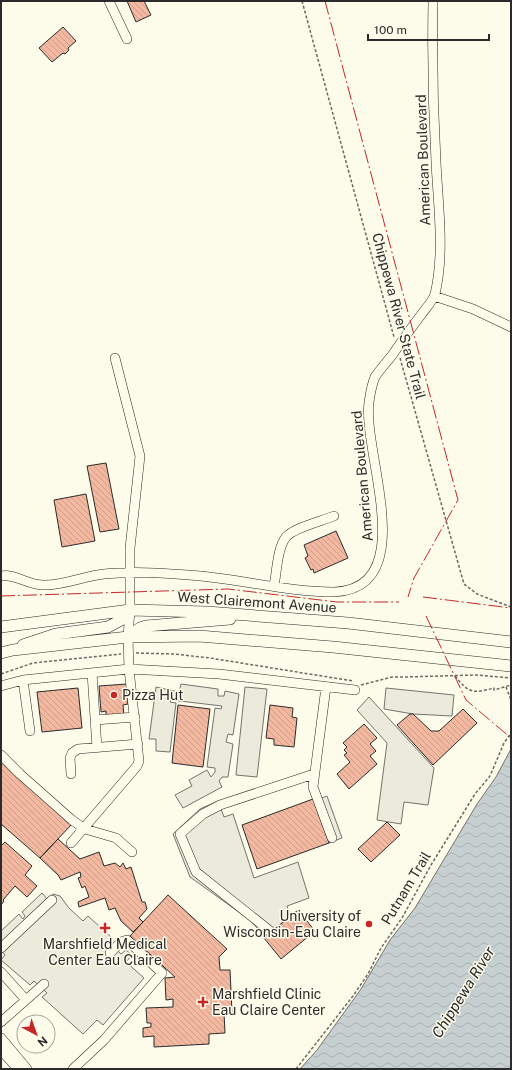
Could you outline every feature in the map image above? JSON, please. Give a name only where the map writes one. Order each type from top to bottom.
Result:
[{"type":"main road","name":"West Clairemont Avenue","points":[[1,627],[130,610],[259,616],[348,623],[511,642]]},
{"type":"main road","points":[[13,650],[30,642],[56,634],[108,627],[121,620],[130,610]]},
{"type":"main road","points":[[128,637],[140,628],[146,626],[259,616]]},
{"type":"main road","points":[[1,653],[13,650],[128,637],[199,636],[333,647],[511,666]]},
{"type":"street","points":[[109,1],[127,39]]},
{"type":"street","name":"American Boulevard","points":[[1,576],[12,576],[30,584],[43,586],[58,585],[104,574],[130,573],[190,575],[327,592],[344,592],[362,583],[376,566],[382,550],[384,534],[380,496],[368,426],[369,402],[374,379],[434,296],[438,274],[439,226],[436,160],[433,1]]},
{"type":"street","points":[[434,296],[473,309],[511,327]]},
{"type":"street","points":[[71,842],[137,766],[139,756],[129,669],[128,637],[130,610],[130,548],[140,456],[115,358]]},
{"type":"street","points":[[274,586],[281,549],[286,537],[297,530],[334,516]]},
{"type":"street","points":[[1,686],[23,680],[129,669],[219,674],[326,687],[358,687]]},
{"type":"street","points":[[92,673],[97,748]]},
{"type":"street","points":[[23,680],[30,732]]},
{"type":"street","points":[[326,687],[314,774],[314,792],[332,838]]},
{"type":"street","points":[[95,720],[134,717]]},
{"type":"street","points":[[71,774],[70,758],[72,753],[78,749],[138,744]]},
{"type":"street","points":[[1,755],[72,820],[83,827],[116,838],[132,852]]},
{"type":"street","points":[[270,931],[196,872],[180,834],[203,814],[220,805],[314,774]]},
{"type":"street","points":[[1,948],[52,900]]},
{"type":"street","points":[[73,1069],[104,1040],[162,973],[127,940],[121,942],[110,953]]},
{"type":"street","points":[[1,972],[26,1000]]},
{"type":"street","points":[[1,1022],[44,984]]},
{"type":"street","points":[[1,1038],[27,1069]]},
{"type":"street","points":[[1,1050],[18,1069]]},
{"type":"path","name":"Chippewa River State Trail","points":[[302,1],[397,348],[464,584],[477,594],[511,607]]},
{"type":"path","points":[[358,687],[392,677],[489,675],[511,678]]},
{"type":"path","points":[[455,676],[470,691],[480,692],[511,685]]},
{"type":"path","points":[[506,687],[511,700]]},
{"type":"path","name":"Putnam Trail","points":[[296,1069],[345,1007],[368,974],[381,948],[402,918],[475,794],[490,776],[504,743],[511,733]]},
{"type":"shaded area","points":[[181,684],[218,689],[218,696],[224,696],[225,691],[239,694],[233,735],[228,734],[226,742],[233,744],[228,777],[222,777],[219,781],[222,787],[183,808],[175,795],[192,786],[189,780],[207,770],[211,777],[215,772],[215,768],[207,767],[215,708],[221,709],[222,706],[171,700],[170,702],[176,703],[170,752],[156,751],[156,739],[149,739],[156,687],[179,692]]},
{"type":"shaded area","points":[[245,687],[267,689],[257,777],[236,775]]},
{"type":"shaded area","points":[[386,688],[454,695],[452,716],[413,714],[384,709]]},
{"type":"shaded area","points":[[369,697],[434,768],[428,805],[404,802],[401,824],[377,820],[387,743],[357,710]]},
{"type":"shaded area","points":[[327,796],[342,838],[329,843],[314,801]]},
{"type":"shaded area","points":[[218,801],[224,817],[233,814],[254,878],[298,862],[309,898],[287,906],[290,916],[265,937],[250,920],[190,877],[173,834],[200,809]]},
{"type":"shaded area","points":[[42,893],[47,899],[53,894],[60,896],[69,908],[83,921],[88,916],[112,938],[108,942],[121,954],[126,950],[132,955],[126,962],[144,978],[103,1025],[97,1020],[83,1034],[42,997],[47,993],[34,981],[30,985],[1,960],[5,955],[1,950],[1,931],[19,914],[23,919],[25,916],[22,912]]},
{"type":"water","name":"Chippewa River","points":[[511,749],[511,1069],[300,1069],[317,1050],[361,989],[390,940],[415,908],[477,804],[496,777]]},
{"type":"building","points":[[127,1],[144,1],[151,15],[136,22]]},
{"type":"building","points":[[63,27],[76,41],[68,48],[69,50],[65,54],[63,53],[52,62],[39,48]]},
{"type":"building","points":[[106,463],[119,529],[100,532],[87,466]]},
{"type":"building","points":[[86,494],[95,541],[62,547],[54,500]]},
{"type":"building","points":[[336,531],[348,558],[314,573],[313,569],[311,570],[305,558],[308,556],[304,545]]},
{"type":"building","name":"Pizza Hut","points":[[127,684],[128,704],[123,705],[124,716],[106,718],[106,711],[101,712],[99,686]]},
{"type":"building","points":[[78,688],[82,728],[42,732],[37,692]]},
{"type":"building","points":[[178,705],[210,709],[203,767],[172,763]]},
{"type":"building","points":[[270,705],[293,708],[292,717],[297,718],[294,747],[274,745],[274,739],[266,738]]},
{"type":"building","points":[[463,709],[477,723],[433,765],[397,725],[410,714],[413,714],[431,731],[439,731]]},
{"type":"building","points":[[364,724],[377,738],[370,744],[376,751],[370,756],[377,764],[349,789],[337,774],[350,762],[344,755],[347,753],[344,750],[347,747],[343,743]]},
{"type":"building","points":[[1,760],[72,824],[40,858],[1,824]]},
{"type":"building","points":[[313,799],[329,843],[257,869],[242,825]]},
{"type":"building","points":[[387,822],[400,835],[371,862],[358,849]]},
{"type":"building","points":[[58,839],[80,859],[99,852],[104,866],[115,863],[120,867],[123,863],[126,869],[131,867],[142,902],[145,902],[147,909],[139,918],[143,922],[133,932],[121,921],[115,908],[109,910],[105,898],[79,907],[78,902],[89,897],[85,886],[82,888],[78,878],[81,877],[80,872],[61,880],[58,875],[40,858]]},
{"type":"building","points":[[5,842],[32,866],[25,875],[37,886],[27,897],[15,886],[3,900],[4,901],[1,905],[1,846]]},
{"type":"building","points":[[168,895],[227,949],[219,957],[220,970],[230,970],[232,1012],[224,1013],[225,1033],[209,1034],[209,1044],[154,1047],[154,1036],[143,1037],[143,1028],[151,1027],[151,1023],[147,1023],[146,1008],[173,1007],[173,999],[166,1000],[165,978],[175,977],[130,936]]},
{"type":"building","points":[[298,910],[315,931],[281,959],[264,938]]},
{"type":"power","points":[[325,1],[458,500],[414,578],[408,597]]},
{"type":"power","points":[[1,596],[228,589],[337,602],[399,602]]},
{"type":"power","points":[[423,597],[511,608]]},
{"type":"power","points":[[426,616],[466,700],[511,738]]},
{"type":"place","name":"Pizza Hut","points":[[114,695]]},
{"type":"place","name":"University of Wisconsin-Eau Claire","points":[[369,924]]},
{"type":"place","name":"Marshfield Medical Center Eau Claire","points":[[105,928]]},
{"type":"place","name":"Marshfield Clinic Eau Claire Center","points":[[203,1002]]}]
